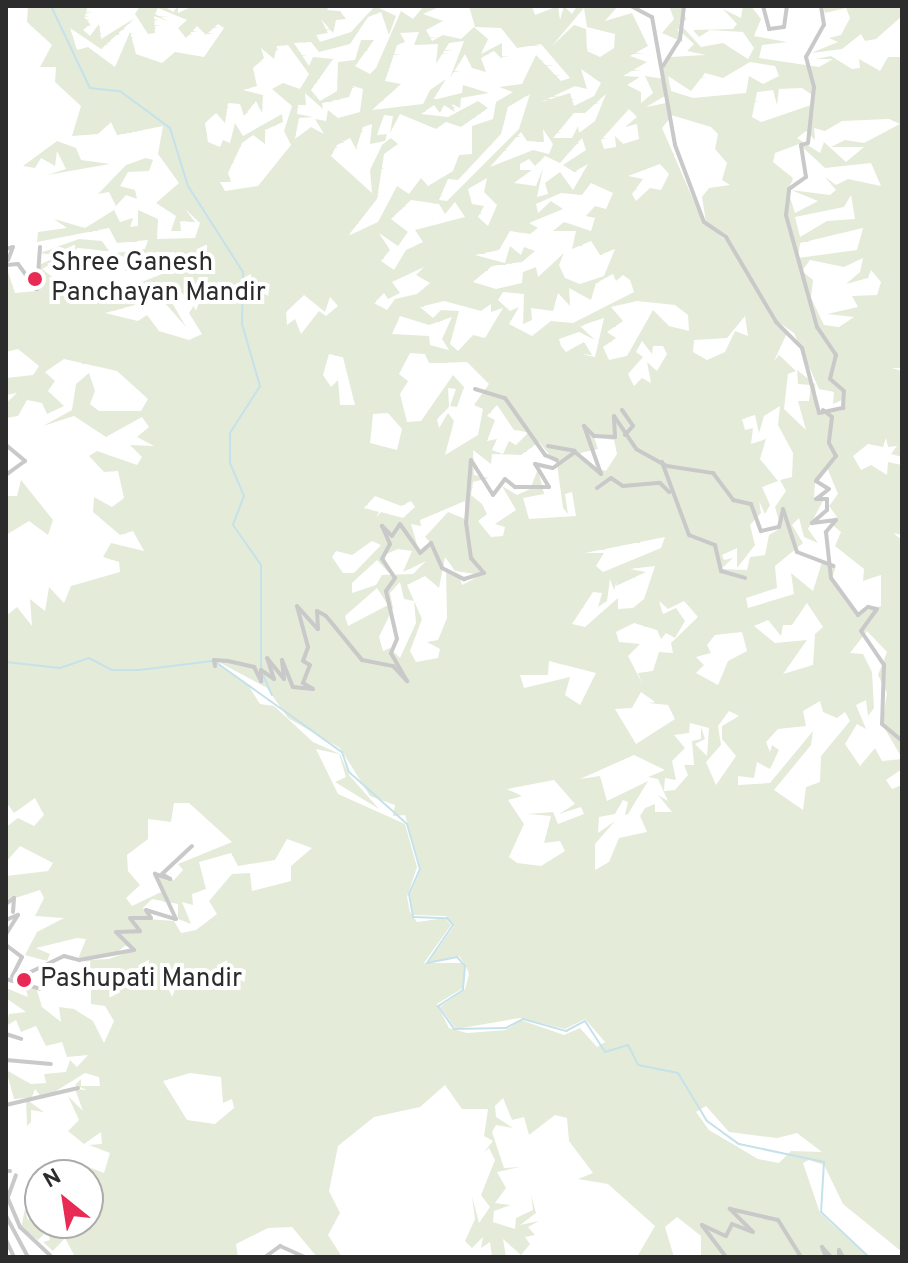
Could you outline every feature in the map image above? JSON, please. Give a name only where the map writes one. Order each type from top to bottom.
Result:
[{"type":"street","points":[[631,6],[652,17],[659,73],[675,145],[704,222],[726,237],[776,322],[802,348],[818,412],[843,408],[844,391],[830,380],[836,355],[817,327],[786,215],[789,189],[806,177],[801,145],[808,143],[814,87],[806,57],[824,25],[821,6]]},
{"type":"street","points":[[659,73],[680,39],[684,6]]},
{"type":"street","points":[[763,6],[769,29],[784,27],[787,6]]},
{"type":"street","points":[[6,249],[14,251],[6,263],[18,264],[37,289],[40,247]]},
{"type":"street","points":[[475,389],[505,398],[545,455],[557,460],[580,455]]},
{"type":"street","points":[[622,410],[633,426],[625,435]]},
{"type":"street","points":[[823,410],[832,417],[829,443],[836,456],[816,479],[828,483],[816,499],[827,499],[827,509],[811,523],[837,522],[826,532],[833,566],[831,578],[845,602],[860,615],[868,607],[877,609],[861,631],[884,665],[882,724],[902,741]]},
{"type":"street","points":[[548,446],[580,455],[602,474],[584,426],[594,436],[615,437],[614,416],[625,435],[662,462],[713,473],[733,500],[751,504],[761,531],[779,527],[783,509],[797,552],[833,566]]},
{"type":"street","points":[[6,445],[25,461],[6,475]]},
{"type":"street","points":[[215,666],[214,660],[228,661],[254,667],[261,681],[261,670],[274,679],[267,658],[284,679],[282,660],[293,687],[313,689],[303,683],[310,665],[303,661],[308,647],[297,606],[318,629],[317,611],[326,616],[362,660],[393,666],[407,681],[391,653],[397,639],[386,591],[395,578],[382,559],[390,544],[382,526],[392,536],[400,524],[420,553],[431,543],[442,568],[464,579],[480,575],[485,571],[469,552],[466,467],[472,460],[493,495],[505,479],[515,487],[549,486],[539,482],[535,464],[553,468],[557,460]]},
{"type":"street","points":[[662,462],[689,535],[715,545],[727,575],[745,578]]},
{"type":"street","points":[[597,488],[611,478],[623,486],[660,483],[672,494]]},
{"type":"street","points":[[6,979],[64,956],[79,960],[134,950],[116,932],[140,931],[130,918],[151,918],[146,910],[176,919],[155,874],[170,879],[162,874],[192,846]]},
{"type":"street","points":[[6,904],[14,898],[13,912],[18,923],[6,934]]},
{"type":"street","points":[[6,920],[13,912]]},
{"type":"street","points":[[6,945],[22,956],[15,978]]},
{"type":"street","points":[[15,978],[40,989]]},
{"type":"street","points":[[6,1034],[21,1039]]},
{"type":"street","points":[[6,1060],[51,1064]]},
{"type":"street","points":[[6,1105],[78,1088]]},
{"type":"street","points":[[16,1175],[7,1196],[20,1227],[52,1257]]},
{"type":"street","points":[[726,1257],[702,1225],[725,1236],[732,1224],[753,1232],[729,1209],[778,1220],[801,1257]]},
{"type":"street","points":[[6,1216],[28,1257]]},
{"type":"street","points":[[6,1240],[16,1256]]},
{"type":"street","points":[[265,1257],[280,1246],[305,1257]]},
{"type":"green space","points":[[28,6],[88,6],[84,17],[90,24],[83,30],[90,36],[99,24],[101,39],[135,18],[101,49],[70,28],[77,50],[88,47],[115,67],[130,32],[136,54],[162,63],[175,52],[204,57],[224,28],[218,24],[206,35],[197,26],[186,38],[178,28],[187,20],[158,8],[155,14],[168,21],[154,16],[155,33],[148,34],[135,14],[140,6],[164,6],[173,12],[178,6],[178,13],[193,6],[329,6],[327,10],[340,11],[346,19],[336,20],[333,33],[321,19],[328,33],[316,35],[320,42],[351,32],[375,6],[396,16],[389,35],[381,12],[368,17],[350,44],[319,52],[311,42],[294,43],[309,66],[313,57],[333,59],[311,90],[320,101],[337,91],[338,62],[355,60],[361,40],[374,40],[355,66],[370,74],[376,68],[401,11],[413,19],[424,6],[441,6],[423,14],[443,21],[426,30],[432,41],[443,35],[461,39],[474,27],[488,39],[481,54],[502,43],[502,59],[494,51],[481,58],[486,72],[472,68],[465,54],[450,78],[464,41],[449,43],[436,64],[438,44],[414,45],[419,32],[400,33],[405,42],[397,45],[385,81],[401,84],[372,110],[423,104],[430,90],[446,79],[433,100],[462,93],[463,85],[489,93],[461,98],[460,108],[452,104],[455,112],[444,105],[440,113],[434,105],[421,114],[448,117],[478,101],[488,108],[461,127],[446,122],[436,129],[400,114],[390,133],[393,116],[384,115],[377,135],[387,134],[385,141],[370,144],[372,124],[363,127],[356,149],[350,138],[337,145],[331,156],[372,193],[370,170],[382,145],[391,138],[398,144],[384,154],[377,199],[348,236],[378,222],[397,186],[409,194],[421,178],[428,186],[453,171],[459,155],[472,154],[472,126],[493,119],[496,102],[513,92],[499,87],[522,84],[536,55],[561,81],[570,78],[541,44],[517,48],[501,28],[475,27],[469,6],[532,6],[535,15],[558,6],[560,20],[564,6],[572,14],[577,6],[618,6],[605,21],[632,13],[648,46],[630,56],[647,62],[623,76],[640,77],[627,85],[641,92],[641,103],[653,93],[645,76],[664,79],[665,96],[646,107],[666,103],[670,118],[662,128],[703,222],[727,241],[775,324],[787,333],[774,361],[779,355],[796,371],[788,374],[784,409],[806,430],[798,401],[809,401],[811,385],[798,384],[797,370],[815,384],[817,411],[840,411],[842,400],[833,404],[834,392],[819,389],[794,333],[777,321],[727,235],[706,222],[702,197],[709,188],[730,185],[722,180],[727,163],[715,149],[718,134],[711,127],[671,115],[665,79],[660,72],[670,57],[706,55],[687,51],[694,44],[677,28],[683,42],[662,33],[674,19],[669,6],[683,6],[686,20],[679,23],[701,47],[723,43],[748,59],[754,48],[743,32],[710,30],[699,37],[693,30],[733,29],[737,24],[723,9],[741,18],[743,6],[751,6],[761,19],[754,36],[787,42],[762,45],[759,58],[819,67],[833,59],[816,59],[831,56],[852,69],[860,68],[859,59],[880,71],[888,57],[902,57],[902,368],[892,368],[902,371],[902,457],[891,454],[897,446],[888,447],[886,438],[883,447],[868,444],[853,456],[861,470],[871,465],[887,475],[888,462],[902,465],[902,535],[893,533],[902,540],[902,758],[882,724],[887,693],[878,675],[887,652],[867,631],[850,653],[863,654],[872,672],[874,708],[868,716],[866,700],[856,705],[866,729],[857,724],[845,744],[860,766],[875,748],[882,761],[902,759],[902,769],[886,780],[892,789],[902,785],[902,1252],[843,1204],[824,1165],[809,1160],[803,1163],[820,1213],[868,1257],[701,1257],[701,1236],[677,1217],[665,1227],[674,1257],[637,1257],[655,1226],[608,1184],[578,1179],[593,1173],[569,1141],[567,1118],[555,1115],[529,1135],[524,1117],[512,1120],[503,1098],[495,1106],[496,1117],[513,1128],[496,1125],[492,1132],[504,1168],[520,1167],[497,1172],[506,1188],[495,1203],[511,1205],[494,1211],[493,1222],[515,1229],[516,1218],[533,1210],[531,1195],[536,1213],[520,1225],[539,1221],[528,1227],[535,1235],[525,1237],[530,1244],[521,1255],[503,1239],[506,1257],[492,1257],[490,1242],[481,1248],[483,1237],[472,1248],[465,1241],[475,1219],[472,1196],[479,1223],[490,1207],[481,1195],[495,1160],[489,1148],[483,1153],[493,1141],[484,1136],[488,1109],[462,1109],[445,1085],[420,1107],[374,1117],[338,1146],[329,1191],[340,1213],[328,1235],[342,1257],[317,1257],[292,1227],[268,1228],[236,1244],[238,1257],[75,1257],[66,1239],[104,1239],[104,1173],[110,1153],[89,1145],[102,1144],[101,1132],[84,1144],[68,1131],[79,1120],[68,1096],[83,1111],[75,1089],[87,1090],[75,1085],[81,1079],[81,1086],[100,1086],[99,1077],[85,1073],[43,1099],[35,1089],[30,1102],[44,1112],[31,1110],[31,1122],[27,1126],[26,1098],[14,1099],[6,1070],[31,1084],[46,1083],[44,1074],[66,1072],[70,1060],[77,1067],[88,1055],[67,1057],[62,1042],[46,1046],[36,1026],[21,1032],[16,1020],[6,1026],[9,1014],[26,1012],[6,998],[6,988],[28,997],[24,983],[37,990],[42,1007],[61,1022],[59,1007],[74,1009],[93,1021],[104,1043],[114,1021],[105,1006],[91,1004],[91,980],[52,982],[73,977],[88,960],[109,959],[137,949],[125,946],[112,956],[78,959],[86,939],[77,938],[36,948],[50,954],[47,961],[25,955],[37,932],[64,918],[35,916],[44,898],[40,890],[6,901],[6,876],[48,871],[53,863],[20,846],[6,862],[6,827],[18,818],[34,826],[44,815],[35,798],[14,813],[6,802],[6,616],[17,607],[32,626],[30,599],[45,611],[49,587],[64,603],[71,586],[120,572],[119,562],[103,557],[111,543],[144,551],[133,531],[120,535],[93,512],[94,497],[112,507],[124,498],[118,471],[104,472],[89,456],[97,451],[137,465],[142,457],[130,445],[154,446],[137,437],[149,427],[142,417],[106,437],[74,416],[43,426],[72,410],[76,384],[89,373],[95,391],[90,404],[99,411],[141,411],[148,399],[117,371],[64,359],[45,372],[55,381],[48,391],[64,406],[47,414],[42,403],[27,400],[18,416],[6,418],[6,403],[17,393],[6,395],[6,378],[33,375],[39,366],[18,349],[6,352],[6,266],[15,293],[37,291],[39,265],[59,256],[40,253],[79,239],[102,241],[109,251],[78,248],[42,269],[64,286],[54,290],[71,286],[95,302],[131,298],[135,305],[105,313],[138,321],[147,315],[159,331],[189,340],[202,334],[189,313],[195,304],[171,284],[164,289],[186,327],[150,286],[140,297],[124,289],[162,274],[175,252],[154,253],[151,267],[124,271],[133,262],[116,253],[145,249],[148,240],[117,243],[109,228],[37,242],[38,232],[67,228],[54,219],[85,228],[114,210],[120,222],[133,218],[130,227],[138,226],[138,210],[158,219],[157,239],[195,238],[200,223],[185,209],[195,222],[180,221],[181,231],[171,231],[176,216],[156,203],[179,183],[158,154],[163,126],[117,135],[111,122],[98,134],[72,136],[81,106],[55,82],[56,67],[40,67],[52,45],[27,22]],"holes":[[[584,8],[587,27],[615,34],[614,48],[600,57],[587,51],[586,29],[574,25],[552,46]],[[288,45],[309,74],[300,89],[283,83],[272,89],[292,106],[284,131],[291,145],[258,186],[225,191],[220,182],[231,182],[228,173],[242,143],[253,135],[265,144],[265,130],[283,122],[282,114],[243,136],[235,123],[230,143],[223,140],[220,147],[208,142],[205,123],[216,113],[225,123],[228,103],[240,104],[244,116],[256,101],[262,113],[263,95],[243,90],[257,86],[253,68],[264,58],[261,48],[274,59],[277,46]],[[750,62],[775,66],[779,76],[763,84],[749,76],[746,93],[693,98],[671,91],[668,76],[691,91],[705,73],[723,78]],[[581,69],[601,83],[594,96],[574,106],[570,93],[541,102],[575,86],[587,89]],[[353,86],[363,89],[360,112],[338,118],[328,110],[326,121],[315,119],[324,134],[311,127],[295,139],[299,118],[313,117],[297,114],[298,105],[306,105],[305,93],[323,109],[322,103],[349,97]],[[802,88],[812,95],[811,105],[761,122],[752,117],[757,92],[773,90],[777,105],[779,89]],[[530,94],[519,129],[447,201],[439,200],[448,179],[458,180],[501,134],[508,107]],[[606,94],[595,121],[579,133],[578,126],[572,138],[553,138],[574,113],[585,113]],[[629,109],[637,117],[625,127],[637,124],[639,139],[623,144],[615,136],[616,147],[604,149],[601,140]],[[889,119],[900,124],[864,143],[845,140],[831,147],[864,147],[846,162],[824,142],[820,153],[797,138],[806,131],[815,140],[814,128],[825,131],[842,121]],[[543,129],[553,144],[549,154],[533,150],[490,167],[521,132],[527,141],[544,142]],[[582,138],[586,150],[563,165],[574,172],[588,164],[573,190],[560,172],[545,183],[548,194],[537,197],[543,168],[536,186],[514,183],[532,170],[520,170],[520,164],[529,159],[535,166],[545,156],[560,163]],[[799,144],[825,168],[871,163],[881,186],[848,179],[836,185],[825,177],[836,190],[830,195],[791,190],[818,201],[795,213],[788,191],[793,178],[773,162],[775,153]],[[660,164],[669,174],[661,190],[650,188],[636,201],[632,194],[643,179],[628,176]],[[487,178],[484,192],[497,205],[488,226],[478,217],[484,206],[472,204],[468,189]],[[591,183],[613,193],[606,209],[595,206],[586,216],[595,218],[591,231],[564,222],[553,231],[576,231],[572,249],[591,241],[600,255],[615,249],[604,276],[580,284],[565,278],[559,265],[564,253],[538,277],[536,267],[523,272],[522,283],[496,289],[473,282],[492,266],[522,262],[535,251],[524,247],[521,255],[510,246],[505,263],[475,255],[499,250],[510,231],[530,234],[538,228],[529,223],[563,209],[551,201],[538,213],[536,204],[561,193],[582,195]],[[851,195],[855,219],[827,221],[800,237],[795,217],[844,207]],[[411,200],[439,204],[445,214],[455,202],[465,217],[415,230],[423,242],[406,250],[394,270],[381,261],[390,250],[379,233],[398,246],[408,232],[391,219]],[[863,228],[857,250],[798,258],[800,243]],[[863,258],[860,272],[846,284],[868,278],[871,270],[881,282],[877,295],[852,296],[858,307],[827,314],[854,317],[839,327],[824,325],[811,298],[813,280],[802,271],[810,260],[844,267]],[[424,267],[416,275],[430,283],[417,294],[395,299],[387,310],[374,303],[384,293],[388,299],[400,293],[392,282]],[[613,274],[616,281],[623,275],[630,280],[634,292],[573,323],[551,321],[532,336],[509,324],[519,307],[510,311],[498,300],[503,292],[524,294],[523,324],[532,320],[531,308],[553,311],[558,293],[570,306],[569,288],[591,300],[596,283]],[[304,295],[325,312],[330,297],[338,306],[326,316],[319,311],[301,334],[295,319],[287,325],[286,312]],[[444,301],[481,311],[491,304],[491,312],[503,308],[485,338],[473,335],[458,351],[450,344],[459,311],[441,310],[433,318],[420,307]],[[637,301],[675,305],[688,315],[689,331],[669,326],[653,310],[627,356],[609,360],[603,347],[616,338],[607,332],[623,321],[611,307]],[[400,316],[429,325],[452,317],[442,339],[449,350],[430,345],[429,336],[392,334]],[[745,316],[748,336],[735,331],[725,352],[707,360],[693,352],[694,340],[727,338]],[[604,318],[595,357],[581,354],[592,355],[584,342],[566,352],[559,339],[579,332],[595,340],[580,326]],[[642,341],[652,354],[653,346],[663,346],[667,354],[657,371],[647,362],[651,383],[642,378],[634,386],[628,374],[643,357],[636,352]],[[410,353],[425,354],[429,363],[467,362],[489,384],[474,405],[483,409],[478,435],[445,455],[454,421],[448,413],[439,428],[437,419],[449,407],[448,388],[456,389],[450,406],[457,407],[464,387],[453,375],[421,421],[407,422],[400,394],[408,381],[399,374]],[[329,354],[343,357],[355,405],[340,405],[338,380],[331,387],[323,375]],[[497,405],[514,430],[529,432],[516,445],[509,441],[503,454],[492,450],[497,439],[487,441],[495,420],[487,416]],[[780,406],[778,425],[793,453],[792,477],[780,480],[786,491],[775,507],[781,528],[769,535],[765,555],[750,557],[747,570],[721,569],[733,558],[724,560],[722,555],[737,548],[737,568],[755,545],[750,525],[761,513],[759,501],[765,514],[770,505],[762,487],[778,481],[760,459],[766,439],[751,444],[753,428],[745,430],[742,419],[755,415],[759,433],[764,416]],[[388,413],[402,429],[397,450],[370,443],[373,414]],[[594,437],[614,440],[617,454],[606,471],[588,466],[580,453],[598,449]],[[539,442],[557,464],[563,508],[568,514],[565,494],[572,492],[576,516],[529,519],[523,498],[544,494],[538,469],[530,489],[517,495],[502,486],[516,510],[495,524],[505,527],[503,536],[491,537],[478,521],[487,514],[482,504],[471,495],[473,482],[489,478],[474,475],[473,450],[491,464],[492,454],[521,455]],[[826,465],[838,494],[829,506],[837,517],[828,521],[841,532],[835,546],[864,569],[863,581],[881,575],[881,606],[858,613],[832,577],[836,567],[822,562],[813,591],[791,573],[794,594],[748,608],[746,598],[777,588],[775,566],[803,543],[792,525],[799,518],[804,537],[818,543],[808,529],[824,499],[814,498],[815,482]],[[375,496],[401,506],[411,501],[415,507],[403,518],[381,512],[376,518],[379,512],[364,508]],[[465,501],[465,519],[448,512],[425,537],[431,543],[420,555],[411,524],[421,526],[420,520]],[[665,537],[661,548],[603,572],[596,566],[604,553],[585,553]],[[372,541],[381,545],[354,573],[343,573],[332,557],[336,551],[352,555]],[[398,549],[412,551],[403,572],[426,561],[413,574],[382,575],[376,585],[352,593],[352,583],[377,560],[389,573],[384,555]],[[445,557],[455,571],[481,575],[462,585],[459,574],[446,570],[447,618],[438,640],[427,642],[440,649],[438,658],[416,662],[410,651],[422,619],[407,585],[425,576],[439,588]],[[655,566],[644,599],[633,608],[618,609],[618,598],[585,627],[572,624],[593,592],[602,593],[598,607],[607,601],[610,579],[614,590],[617,580],[616,586],[646,572],[630,569]],[[400,582],[404,599],[414,601],[416,623],[400,658],[390,648],[383,651],[379,637],[393,608],[390,593]],[[377,588],[388,605],[348,626],[345,616]],[[659,601],[668,609],[684,601],[698,617],[671,643],[673,653],[659,652],[653,671],[638,673],[642,683],[628,656],[640,644],[619,642],[616,632],[634,623],[657,630],[661,639],[666,633],[675,638],[685,621],[676,608],[663,614]],[[807,603],[823,627],[815,634],[813,665],[783,674],[807,640],[775,643],[754,626],[768,620],[781,636],[783,625],[792,625]],[[742,632],[747,651],[728,661],[718,685],[696,673],[704,665],[696,657],[711,653],[707,645],[715,635]],[[213,659],[267,688],[288,718],[340,748],[370,796],[395,805],[393,816],[405,815],[421,869],[410,894],[413,915],[446,916],[454,926],[428,963],[424,963],[451,925],[445,918],[417,922],[410,912],[407,897],[417,867],[405,824],[338,794],[316,749],[339,754],[346,777],[335,782],[379,809],[349,775],[340,754],[313,742],[274,706],[260,704],[248,685]],[[549,661],[596,673],[580,705],[565,695],[570,677],[524,688],[520,675],[548,675]],[[641,692],[655,702],[649,703],[668,705],[675,719],[636,744],[615,709],[632,708]],[[820,701],[823,712],[837,718],[845,712],[850,721],[821,756],[820,782],[806,787],[803,810],[774,790],[811,745],[813,731],[770,783],[738,785],[738,776],[754,778],[757,762],[770,769],[779,750],[772,745],[770,752],[766,742],[778,729],[806,726],[803,711]],[[729,711],[739,716],[722,726],[722,739],[736,756],[716,785],[706,762],[721,745],[718,726]],[[690,723],[709,728],[707,756],[695,744],[705,739],[701,727],[701,739],[692,741],[694,765],[684,765],[688,775],[675,790],[664,791],[665,778],[676,780],[672,761],[685,748],[674,735],[689,733]],[[634,755],[665,770],[648,777],[658,779],[668,801],[658,795],[672,812],[655,812],[655,804],[645,808],[640,816],[647,832],[619,838],[609,862],[595,870],[595,844],[615,821],[598,833],[599,817],[615,814],[623,800],[628,802],[625,815],[628,814],[648,781],[607,801],[600,776],[580,779]],[[554,780],[575,804],[559,814],[581,807],[584,814],[558,824],[553,812],[528,814],[551,816],[544,843],[560,841],[565,851],[541,866],[517,863],[509,857],[524,824],[508,800],[522,796],[507,789]],[[174,803],[189,803],[232,842],[178,864],[183,870],[174,880],[159,874],[161,892],[132,906],[126,898],[140,885],[128,871],[127,855],[148,839],[148,819],[171,822]],[[287,839],[312,848],[291,866],[291,881],[252,891],[250,873],[232,874],[209,901],[217,914],[196,930],[181,933],[174,921],[149,919],[143,908],[152,899],[178,904],[178,919],[191,924],[182,902],[193,905],[192,894],[206,889],[199,862],[231,853],[238,866],[275,860]],[[459,956],[464,963],[428,963]],[[465,964],[469,974],[465,989],[440,1007],[456,1029],[520,1018],[565,1029],[585,1019],[605,1042],[597,1047],[580,1028],[564,1035],[521,1020],[506,1030],[467,1033],[449,1028],[437,1004],[463,988]],[[190,1073],[221,1077],[223,1103],[232,1099],[234,1108],[215,1124],[187,1120],[163,1081]],[[706,1106],[729,1132],[777,1138],[797,1133],[822,1152],[791,1151],[779,1163],[758,1159],[709,1130],[696,1112]]]},
{"type":"green space","points":[[823,6],[902,6],[902,16],[876,39],[865,41],[861,34],[842,49],[811,53],[838,42],[829,38],[841,35],[850,18],[846,8],[825,13]]},
{"type":"green space","points":[[57,141],[76,148],[81,160],[110,164],[47,175],[66,169],[57,151],[55,166],[41,158],[35,168],[23,166]]},
{"type":"green space","points":[[146,158],[153,160],[149,171],[128,172],[120,186],[135,190],[137,199],[126,195],[116,206],[109,192],[98,194],[126,165]]},
{"type":"green space","points":[[21,480],[53,520],[48,535],[29,521],[6,535],[6,496],[17,496]]},
{"type":"green space","points":[[64,1239],[53,1251],[43,1242]]},
{"type":"waterway","points":[[51,6],[90,88],[120,91],[170,128],[188,186],[243,272],[242,324],[260,386],[230,433],[230,463],[244,496],[233,525],[261,565],[261,669]]},
{"type":"waterway","points":[[6,662],[60,668],[89,658],[112,670],[139,670],[212,661]]},
{"type":"waterway","points":[[217,663],[342,752],[349,772],[407,824],[420,869],[409,894],[413,917],[447,918],[453,925],[427,963],[457,957],[465,966],[463,990],[438,1006],[454,1029],[506,1028],[523,1019],[566,1031],[585,1021],[605,1052],[628,1045],[638,1065],[678,1073],[707,1121],[739,1144],[824,1162],[821,1212],[869,1257]]},
{"type":"waterway","points":[[263,675],[272,695]]},
{"type":"place","name":"Shree Ganesh Panchayan Mandir","points":[[35,279]]},
{"type":"place","name":"Pashupati Mandir","points":[[24,980]]}]
